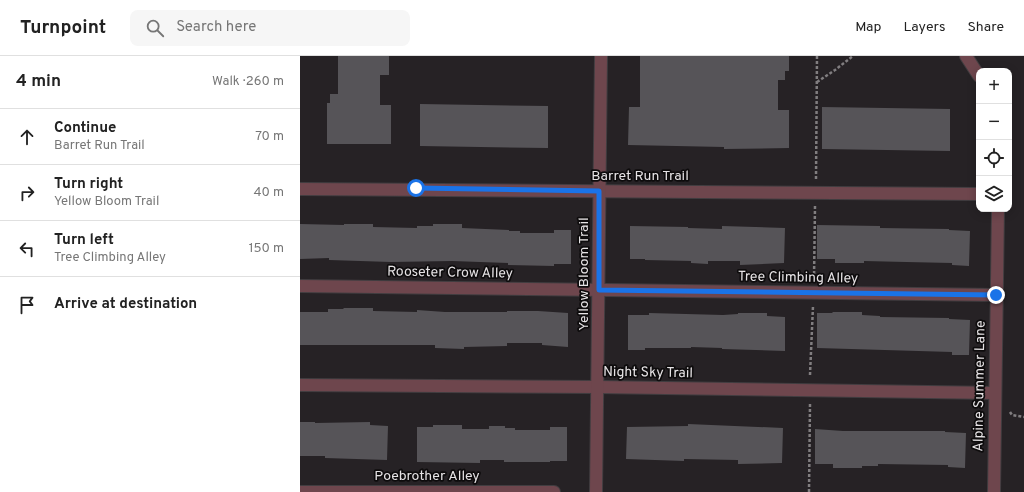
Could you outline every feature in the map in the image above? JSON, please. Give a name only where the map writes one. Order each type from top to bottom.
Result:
[{"type":"street","name":"Yellow Bloom Trail","points":[[596,492],[601,56]]},
{"type":"street","points":[[966,56],[976,71]]},
{"type":"street","name":"Barret Run Trail","points":[[300,188],[976,194]]},
{"type":"street","name":"Alpine Summer Lane","points":[[994,492],[998,212]]},
{"type":"street","name":"Rooseter Crow Alley","points":[[300,286],[599,290]]},
{"type":"street","name":"Tree Climbing Alley","points":[[599,290],[996,295]]},
{"type":"street","name":"Night Sky Trail","points":[[300,385],[598,387],[995,393]]},
{"type":"street","name":"Poebrother Alley","points":[[300,492],[554,492]]},
{"type":"path","points":[[809,492],[810,390],[816,193],[817,56]]},
{"type":"path","points":[[817,82],[836,70],[853,56]]},
{"type":"building","points":[[338,56],[389,56],[389,75],[380,75],[380,105],[391,105],[391,144],[327,144],[327,103],[330,103],[330,94],[338,94]]},
{"type":"building","points":[[640,56],[789,56],[789,71],[785,71],[785,80],[778,80],[778,110],[789,110],[789,148],[724,149],[724,147],[628,145],[629,107],[640,107]]},
{"type":"building","points":[[420,104],[548,106],[548,148],[420,146]]},
{"type":"building","points":[[822,107],[950,109],[950,151],[822,149]]},
{"type":"building","points":[[300,224],[373,224],[373,227],[417,228],[417,226],[433,226],[433,224],[462,224],[462,228],[509,230],[520,231],[520,233],[554,233],[554,230],[571,230],[571,264],[554,264],[554,266],[508,265],[508,263],[452,261],[391,262],[329,260],[329,258],[300,259]]},
{"type":"building","points":[[817,225],[880,226],[880,228],[949,229],[970,231],[969,266],[952,265],[952,263],[864,261],[864,263],[835,263],[835,259],[817,259]]},
{"type":"building","points":[[630,226],[722,229],[722,226],[785,228],[784,263],[740,265],[740,261],[708,261],[708,264],[691,263],[691,261],[630,259]]},
{"type":"building","points":[[373,308],[373,311],[417,312],[417,310],[445,312],[538,311],[568,313],[568,347],[542,345],[542,343],[507,343],[507,346],[464,347],[464,349],[435,348],[435,345],[300,345],[300,312],[328,312],[328,309]]},
{"type":"building","points":[[862,312],[862,315],[880,317],[949,318],[970,320],[969,355],[952,355],[952,352],[817,348],[817,313]]},
{"type":"building","points":[[649,313],[723,315],[738,313],[767,313],[767,316],[785,317],[785,351],[691,347],[628,350],[628,315],[649,315]]},
{"type":"building","points":[[300,422],[370,422],[370,425],[388,426],[387,460],[300,456]]},
{"type":"building","points":[[688,424],[783,428],[782,463],[738,464],[738,460],[684,459],[684,461],[626,459],[627,427],[688,426]]},
{"type":"building","points":[[433,425],[462,425],[462,429],[489,429],[489,426],[505,426],[505,428],[515,428],[515,430],[550,430],[550,427],[567,427],[567,461],[504,462],[504,460],[480,460],[480,463],[417,462],[417,427],[433,427]]},
{"type":"building","points":[[815,429],[843,431],[945,431],[966,433],[965,468],[948,467],[948,465],[878,464],[878,466],[862,466],[862,468],[833,468],[833,464],[815,464]]},
{"type":"route","points":[[416,188],[599,191],[599,290],[996,295]]}]
